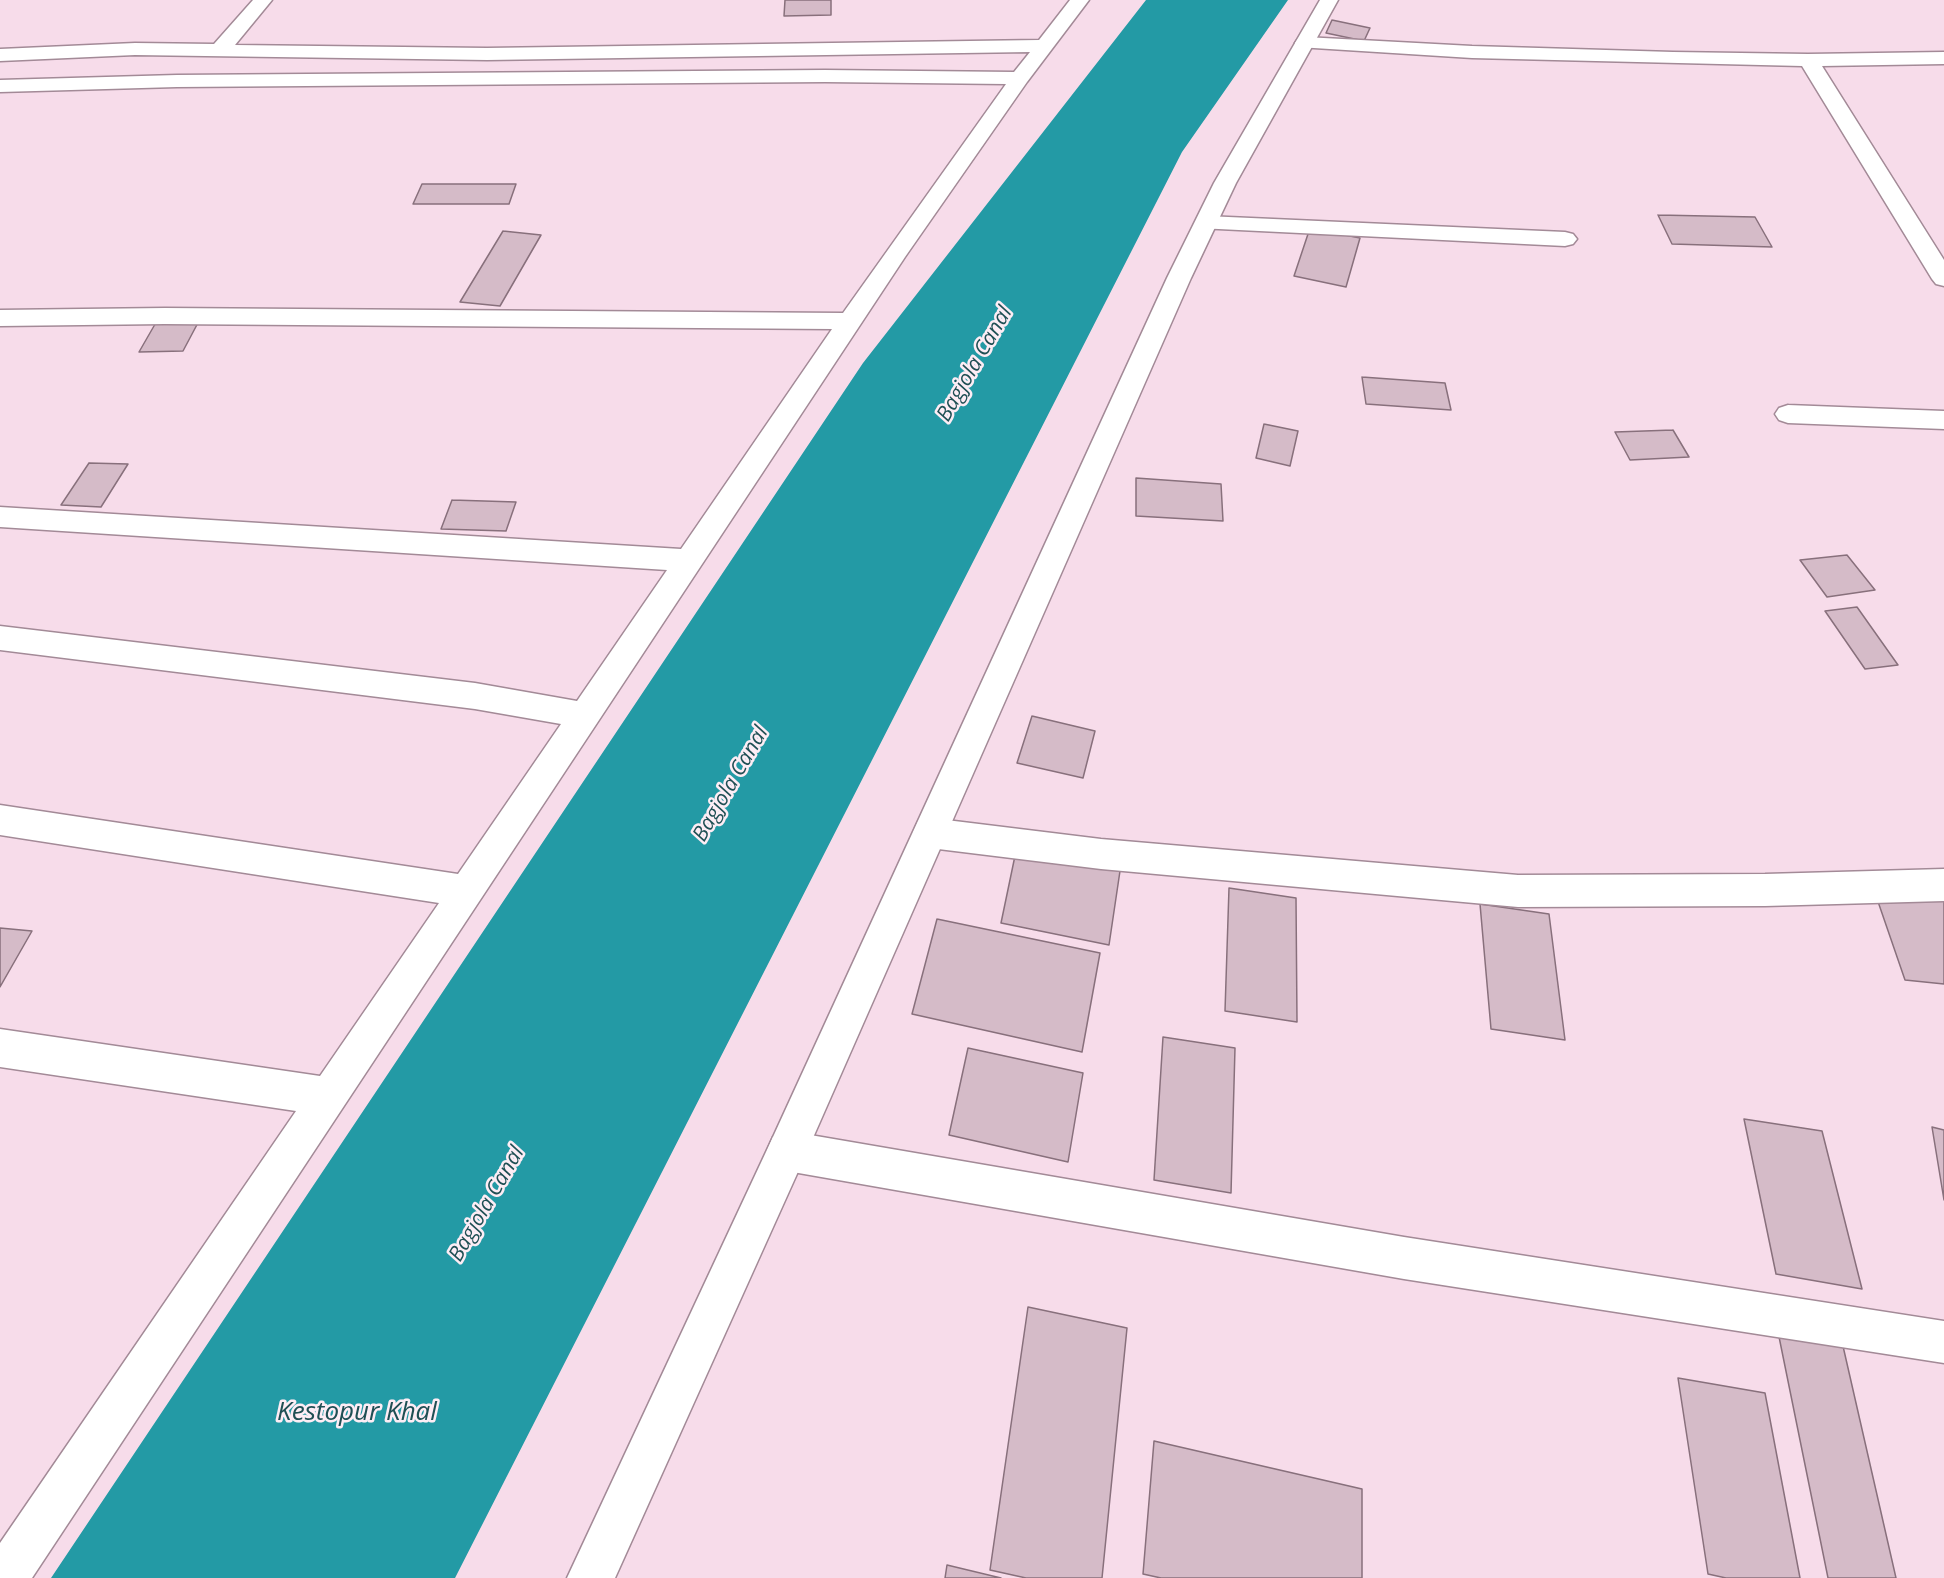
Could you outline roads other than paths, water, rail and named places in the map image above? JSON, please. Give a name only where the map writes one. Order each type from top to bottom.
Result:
[{"type":"street","points":[[220,50],[263,0]]},
{"type":"street","points":[[4,1578],[850,321],[1020,78],[1080,0]]},
{"type":"street","points":[[591,1578],[788,1151],[1179,278],[1230,174],[1329,0]]},
{"type":"street","points":[[1305,43],[1484,52],[1809,60],[1944,58]]},
{"type":"street","points":[[0,55],[135,50],[487,54],[1044,46]]},
{"type":"street","points":[[1809,60],[1944,279]]},
{"type":"street","points":[[0,86],[177,81],[402,81],[825,75],[1020,78]]},
{"type":"street","points":[[1206,223],[1565,239]]},
{"type":"street","points":[[0,318],[165,316],[850,321]]},
{"type":"street","points":[[1788,414],[1944,420]]},
{"type":"street","points":[[0,517],[689,560]]},
{"type":"street","points":[[0,638],[475,696],[585,715]]},
{"type":"street","points":[[0,820],[466,891]]},
{"type":"street","points":[[930,833],[1101,854],[1518,891],[1765,890],[1944,885]]},
{"type":"street","points":[[0,1048],[328,1097]]},
{"type":"street","points":[[788,1151],[1404,1258],[1944,1342]]},
{"type":"water","name":"Kestopur Khal","points":[[1146,0],[1288,0],[1182,152],[455,1578],[51,1578],[863,363]]},
{"type":"water label","name":"Bagjola Canal","points":[[975,364]]},
{"type":"water label","name":"Bagjola Canal","points":[[731,784]]},
{"type":"water label","name":"Bagjola Canal","points":[[487,1204]]}]
